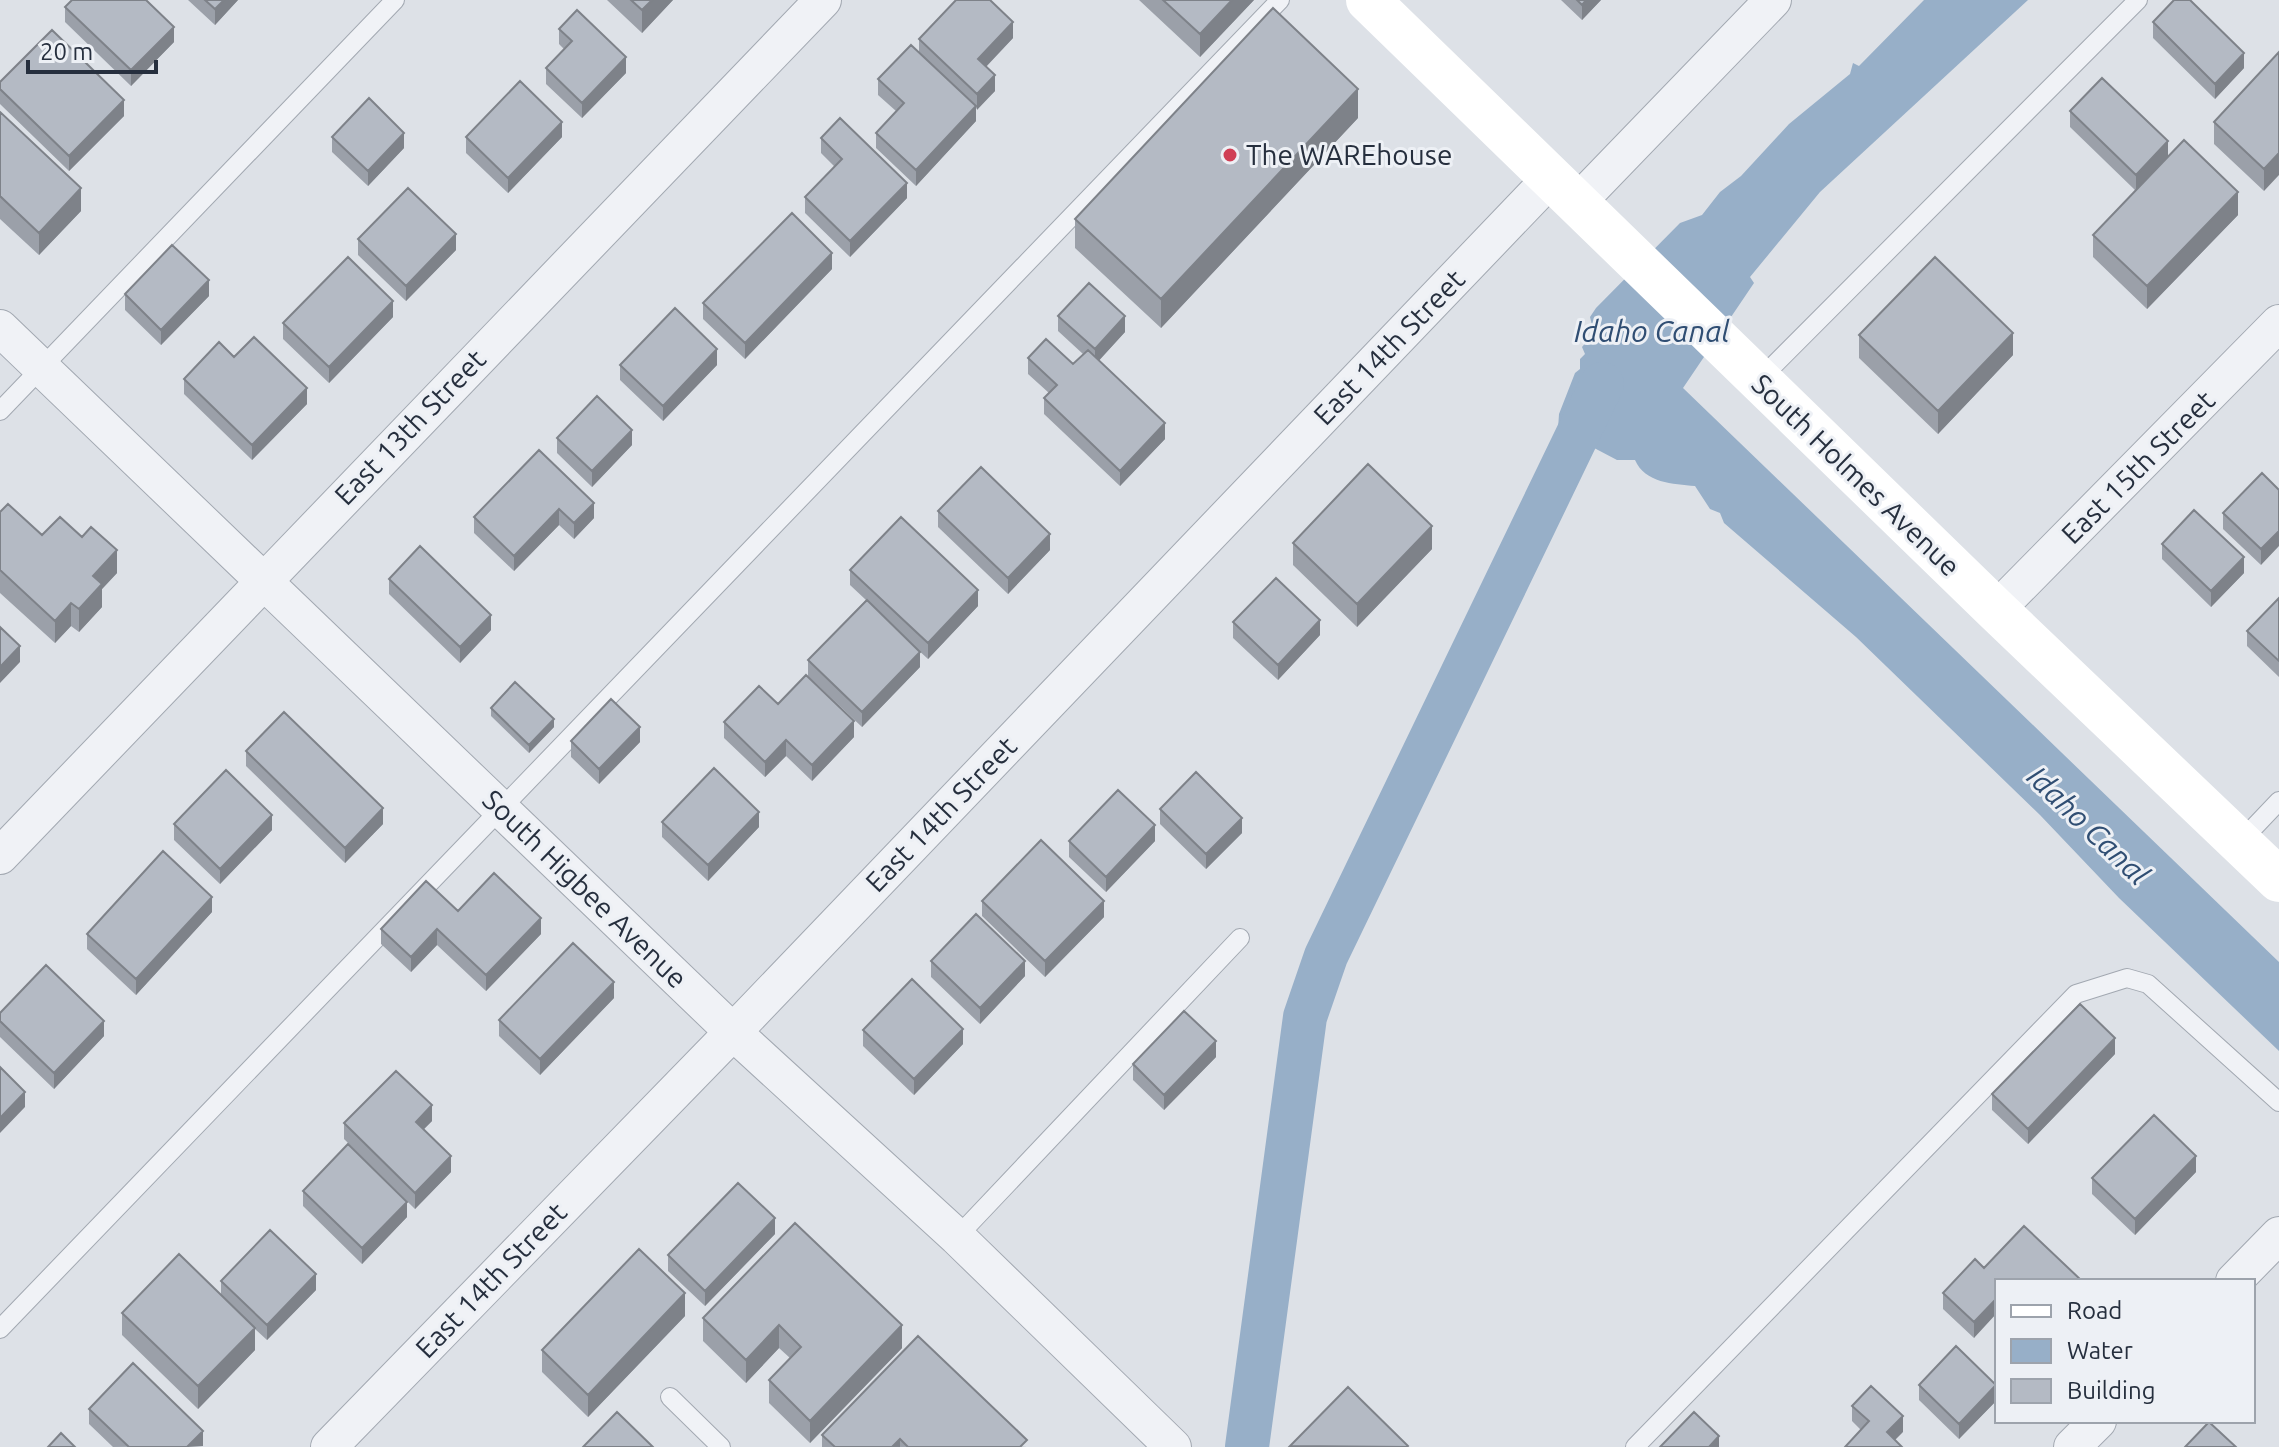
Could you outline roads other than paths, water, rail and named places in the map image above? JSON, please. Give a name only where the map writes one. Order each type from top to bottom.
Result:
[{"type":"main road","name":"South Holmes Avenue","points":[[1368,0],[1721,345],[2279,880]]},
{"type":"street","name":"East 13th Street","points":[[0,856],[823,0]]},
{"type":"street","name":"East 14th Street","points":[[329,1447],[733,1032],[1563,191],[1773,0]]},
{"type":"street","name":"East 15th Street","points":[[1996,610],[2279,323]]},
{"type":"street","name":"South Higbee Avenue","points":[[0,328],[733,1032],[957,1237],[1173,1447]]},
{"type":"street","points":[[2236,1279],[2279,1235]]},
{"type":"street","points":[[2072,1447],[2096,1423]]},
{"type":"lane","points":[[0,411],[395,0]]},
{"type":"lane","points":[[0,1329],[1280,0]]},
{"type":"lane","points":[[1759,381],[2138,0]]},
{"type":"lane","points":[[2239,843],[2279,801]]},
{"type":"lane","points":[[957,1237],[1240,938]]},
{"type":"lane","points":[[1635,1447],[2076,994],[2127,978],[2148,984],[2279,1102]]},
{"type":"lane","points":[[670,1397],[721,1447]]},
{"type":"water","name":"Idaho Canal","points":[[1924,0],[2028,0],[1820,192],[1750,277],[1754,283],[1683,388],[2279,962],[2279,1051],[2119,898],[2040,815],[1856,637],[1724,523],[1720,513],[1710,509],[1695,486],[1653,478],[1635,460],[1617,460],[1558,429],[1559,414],[1575,373],[1580,369],[1580,359],[1585,354],[1582,347],[1594,333],[1590,317],[1596,308],[1680,223],[1702,215],[1720,192],[1741,176],[1789,124],[1850,74],[1853,63],[1859,66]]},
{"type":"waterway","points":[[1247,1447],[1305,1017],[1326,956],[1602,384]]},
{"type":"place","name":"The WAREhouse","points":[[1230,155]]}]
